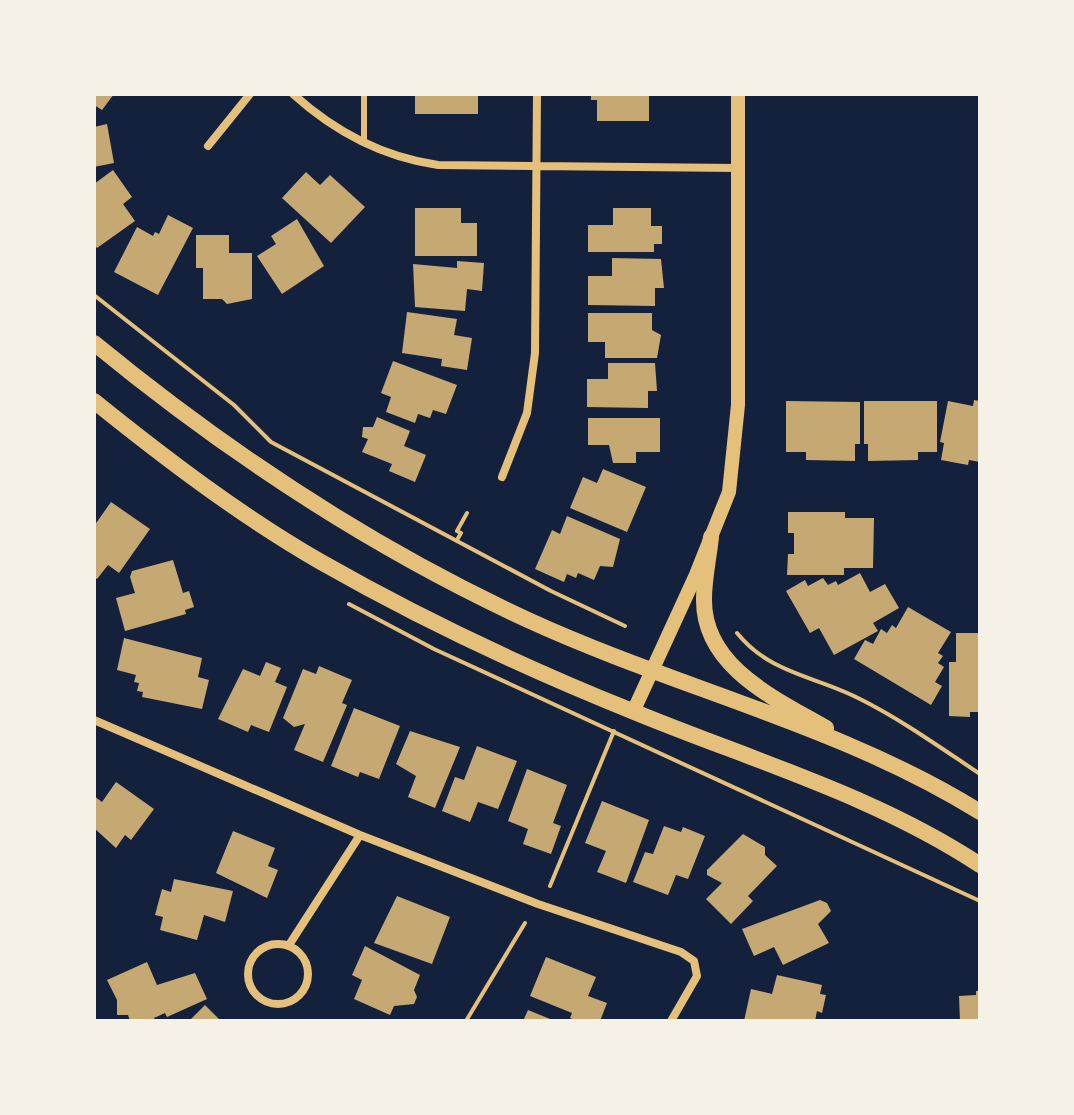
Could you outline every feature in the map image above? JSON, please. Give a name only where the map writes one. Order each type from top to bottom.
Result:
[{"type":"main road","points":[[94,343],[263,473],[383,546],[528,620],[865,752]]},
{"type":"main road","points":[[94,401],[210,489],[319,561],[504,656],[633,712],[858,801],[980,865]]},
{"type":"main road","points":[[711,537],[704,601],[715,643],[745,680],[865,752],[980,812]]},
{"type":"street","points":[[208,146],[250,94]]},
{"type":"street","points":[[293,94],[364,144],[414,161],[438,165],[737,168]]},
{"type":"street","points":[[502,477],[527,413],[535,353],[537,94]]},
{"type":"street","points":[[633,712],[729,492],[738,405],[738,94]]},
{"type":"street","points":[[94,720],[360,835],[538,904],[681,952],[694,961],[697,976],[671,1021]]},
{"type":"street","points":[[289,945],[360,835]]},
{"type":"street","points":[[268,945],[289,945],[307,965],[306,986],[296,998],[286,1003],[265,1001],[252,989],[248,979],[252,958],[268,945]]},
{"type":"lane","points":[[364,94],[364,144]]},
{"type":"path","points":[[94,295],[234,405],[271,442],[625,626]]},
{"type":"path","points":[[457,540],[461,533],[457,531],[467,513]]},
{"type":"path","points":[[737,633],[751,650],[786,673],[856,697],[883,711],[980,774]]},
{"type":"path","points":[[588,718],[980,901]]},
{"type":"path","points":[[550,886],[614,731]]},
{"type":"path","points":[[466,1021],[525,923]]},
{"type":"building","points":[[94,94],[114,94],[102,110],[94,105]]},
{"type":"building","points":[[415,94],[478,94],[478,114],[415,114]]},
{"type":"building","points":[[591,94],[649,94],[649,121],[597,121],[597,100],[591,100]]},
{"type":"building","points":[[107,124],[114,163],[94,167],[94,127]]},
{"type":"building","points":[[113,170],[132,197],[123,204],[135,221],[97,248],[94,244],[94,184]]},
{"type":"building","points":[[306,172],[320,185],[330,175],[365,207],[331,243],[282,198]]},
{"type":"building","points":[[415,208],[461,208],[461,223],[477,223],[477,256],[415,256]]},
{"type":"building","points":[[613,208],[651,208],[651,226],[662,226],[662,244],[654,244],[654,252],[588,252],[588,225],[613,225]]},
{"type":"building","points":[[168,215],[193,228],[158,295],[114,272],[137,227],[153,236],[155,232],[159,234]]},
{"type":"building","points":[[297,219],[324,266],[282,294],[257,256],[276,244],[271,236]]},
{"type":"building","points":[[196,235],[229,235],[229,253],[252,253],[252,299],[227,304],[222,299],[203,299],[203,268],[196,268]]},
{"type":"building","points":[[612,258],[661,259],[664,288],[655,288],[655,306],[588,305],[588,276],[612,276]]},
{"type":"building","points":[[457,261],[484,263],[482,291],[467,289],[465,311],[415,307],[413,264],[457,268]]},
{"type":"building","points":[[407,312],[457,319],[454,335],[472,338],[467,370],[441,366],[442,359],[402,353]]},
{"type":"building","points":[[588,313],[652,313],[652,330],[661,335],[657,358],[605,358],[605,342],[588,342]]},
{"type":"building","points":[[393,361],[457,385],[446,414],[433,410],[430,418],[418,414],[415,423],[386,412],[391,397],[381,393]]},
{"type":"building","points":[[608,363],[655,363],[657,391],[648,391],[648,408],[587,407],[587,379],[608,379]]},
{"type":"building","points":[[974,400],[980,401],[980,462],[969,460],[968,465],[941,460],[944,443],[940,442],[948,401],[973,406]]},
{"type":"building","points":[[786,401],[860,402],[860,444],[855,444],[855,461],[806,460],[806,452],[786,452]]},
{"type":"building","points":[[864,401],[937,401],[937,452],[918,452],[918,460],[868,461],[868,444],[864,444]]},
{"type":"building","points":[[377,417],[410,431],[404,446],[426,455],[415,482],[389,471],[392,464],[362,452],[368,439],[362,437],[363,427],[373,427]]},
{"type":"building","points":[[588,418],[660,418],[660,452],[636,452],[636,463],[613,463],[609,445],[588,445]]},
{"type":"building","points":[[603,469],[646,487],[627,532],[570,508],[583,477],[597,483]]},
{"type":"building","points":[[111,502],[150,529],[119,573],[108,565],[97,579],[94,577],[94,526]]},
{"type":"building","points":[[788,512],[845,512],[845,518],[874,518],[873,568],[844,568],[844,575],[787,575],[788,554],[794,554],[794,533],[788,533]]},
{"type":"building","points":[[567,516],[620,539],[613,567],[600,566],[594,580],[578,573],[576,578],[567,574],[564,582],[535,569],[552,530],[560,534]]},
{"type":"building","points":[[173,560],[183,593],[189,591],[194,607],[185,610],[186,614],[125,631],[116,598],[135,593],[130,577],[132,571]]},
{"type":"building","points":[[860,573],[870,592],[885,584],[899,608],[873,623],[878,631],[834,655],[819,628],[810,633],[786,591],[805,580],[808,586],[823,578],[828,585],[836,581],[838,585]]},
{"type":"building","points":[[908,607],[951,632],[938,653],[943,656],[938,663],[944,667],[935,682],[942,686],[931,705],[854,659],[865,640],[873,644],[881,629],[887,633],[892,625],[896,628]]},
{"type":"building","points":[[956,633],[980,633],[980,712],[970,712],[970,717],[949,716],[949,662],[956,662]]},
{"type":"building","points":[[124,638],[202,658],[198,677],[209,680],[202,709],[142,697],[143,692],[137,691],[139,683],[134,682],[136,675],[117,670]]},
{"type":"building","points":[[266,662],[281,668],[275,682],[287,687],[269,732],[251,725],[248,732],[218,719],[243,669],[260,676]]},
{"type":"building","points":[[319,666],[352,680],[342,703],[347,705],[323,762],[294,750],[305,724],[294,727],[283,718],[303,669],[316,674]]},
{"type":"building","points":[[354,708],[400,726],[379,779],[360,772],[358,777],[331,766]]},
{"type":"building","points":[[410,731],[460,747],[435,808],[408,797],[416,776],[396,764]]},
{"type":"building","points":[[477,746],[517,761],[498,809],[478,802],[470,822],[442,811],[455,777],[464,780]]},
{"type":"building","points":[[527,769],[567,785],[553,823],[561,826],[551,854],[523,844],[528,829],[508,821]]},
{"type":"building","points":[[116,782],[154,809],[131,840],[125,835],[116,848],[94,828],[94,796],[102,802]]},
{"type":"building","points":[[602,801],[649,820],[626,883],[597,872],[606,851],[585,843]]},
{"type":"building","points":[[664,826],[681,832],[683,827],[705,836],[688,879],[676,875],[668,895],[633,882],[645,852],[653,854]]},
{"type":"building","points":[[233,831],[275,848],[268,866],[278,870],[267,898],[216,873]]},
{"type":"building","points":[[743,834],[765,847],[765,855],[777,866],[748,896],[753,901],[731,924],[706,899],[722,883],[707,875],[707,870]]},
{"type":"building","points":[[174,879],[233,891],[225,922],[204,915],[197,940],[160,930],[163,917],[155,915],[162,889],[171,892]]},
{"type":"building","points":[[397,896],[450,917],[432,964],[374,943]]},
{"type":"building","points":[[820,900],[827,903],[831,911],[818,924],[829,943],[783,965],[774,947],[754,956],[742,929]]},
{"type":"building","points":[[365,946],[420,975],[414,990],[417,997],[414,1004],[394,1006],[390,1015],[354,999],[362,980],[352,975]]},
{"type":"building","points":[[546,957],[596,977],[588,996],[607,1003],[600,1021],[577,1021],[570,1018],[572,1013],[530,996]]},
{"type":"building","points":[[147,962],[157,985],[195,973],[207,999],[167,1017],[165,1013],[154,1018],[155,1021],[130,1021],[128,1015],[117,1015],[117,1000],[107,980]]},
{"type":"building","points":[[777,975],[822,985],[820,994],[826,995],[822,1013],[817,1011],[815,1021],[744,1021],[751,989],[772,994]]},
{"type":"building","points":[[976,991],[980,991],[980,1021],[960,1021],[959,996],[976,995]]},
{"type":"building","points":[[205,1005],[221,1021],[189,1021]]},
{"type":"building","points":[[528,1010],[555,1021],[523,1021]]}]
